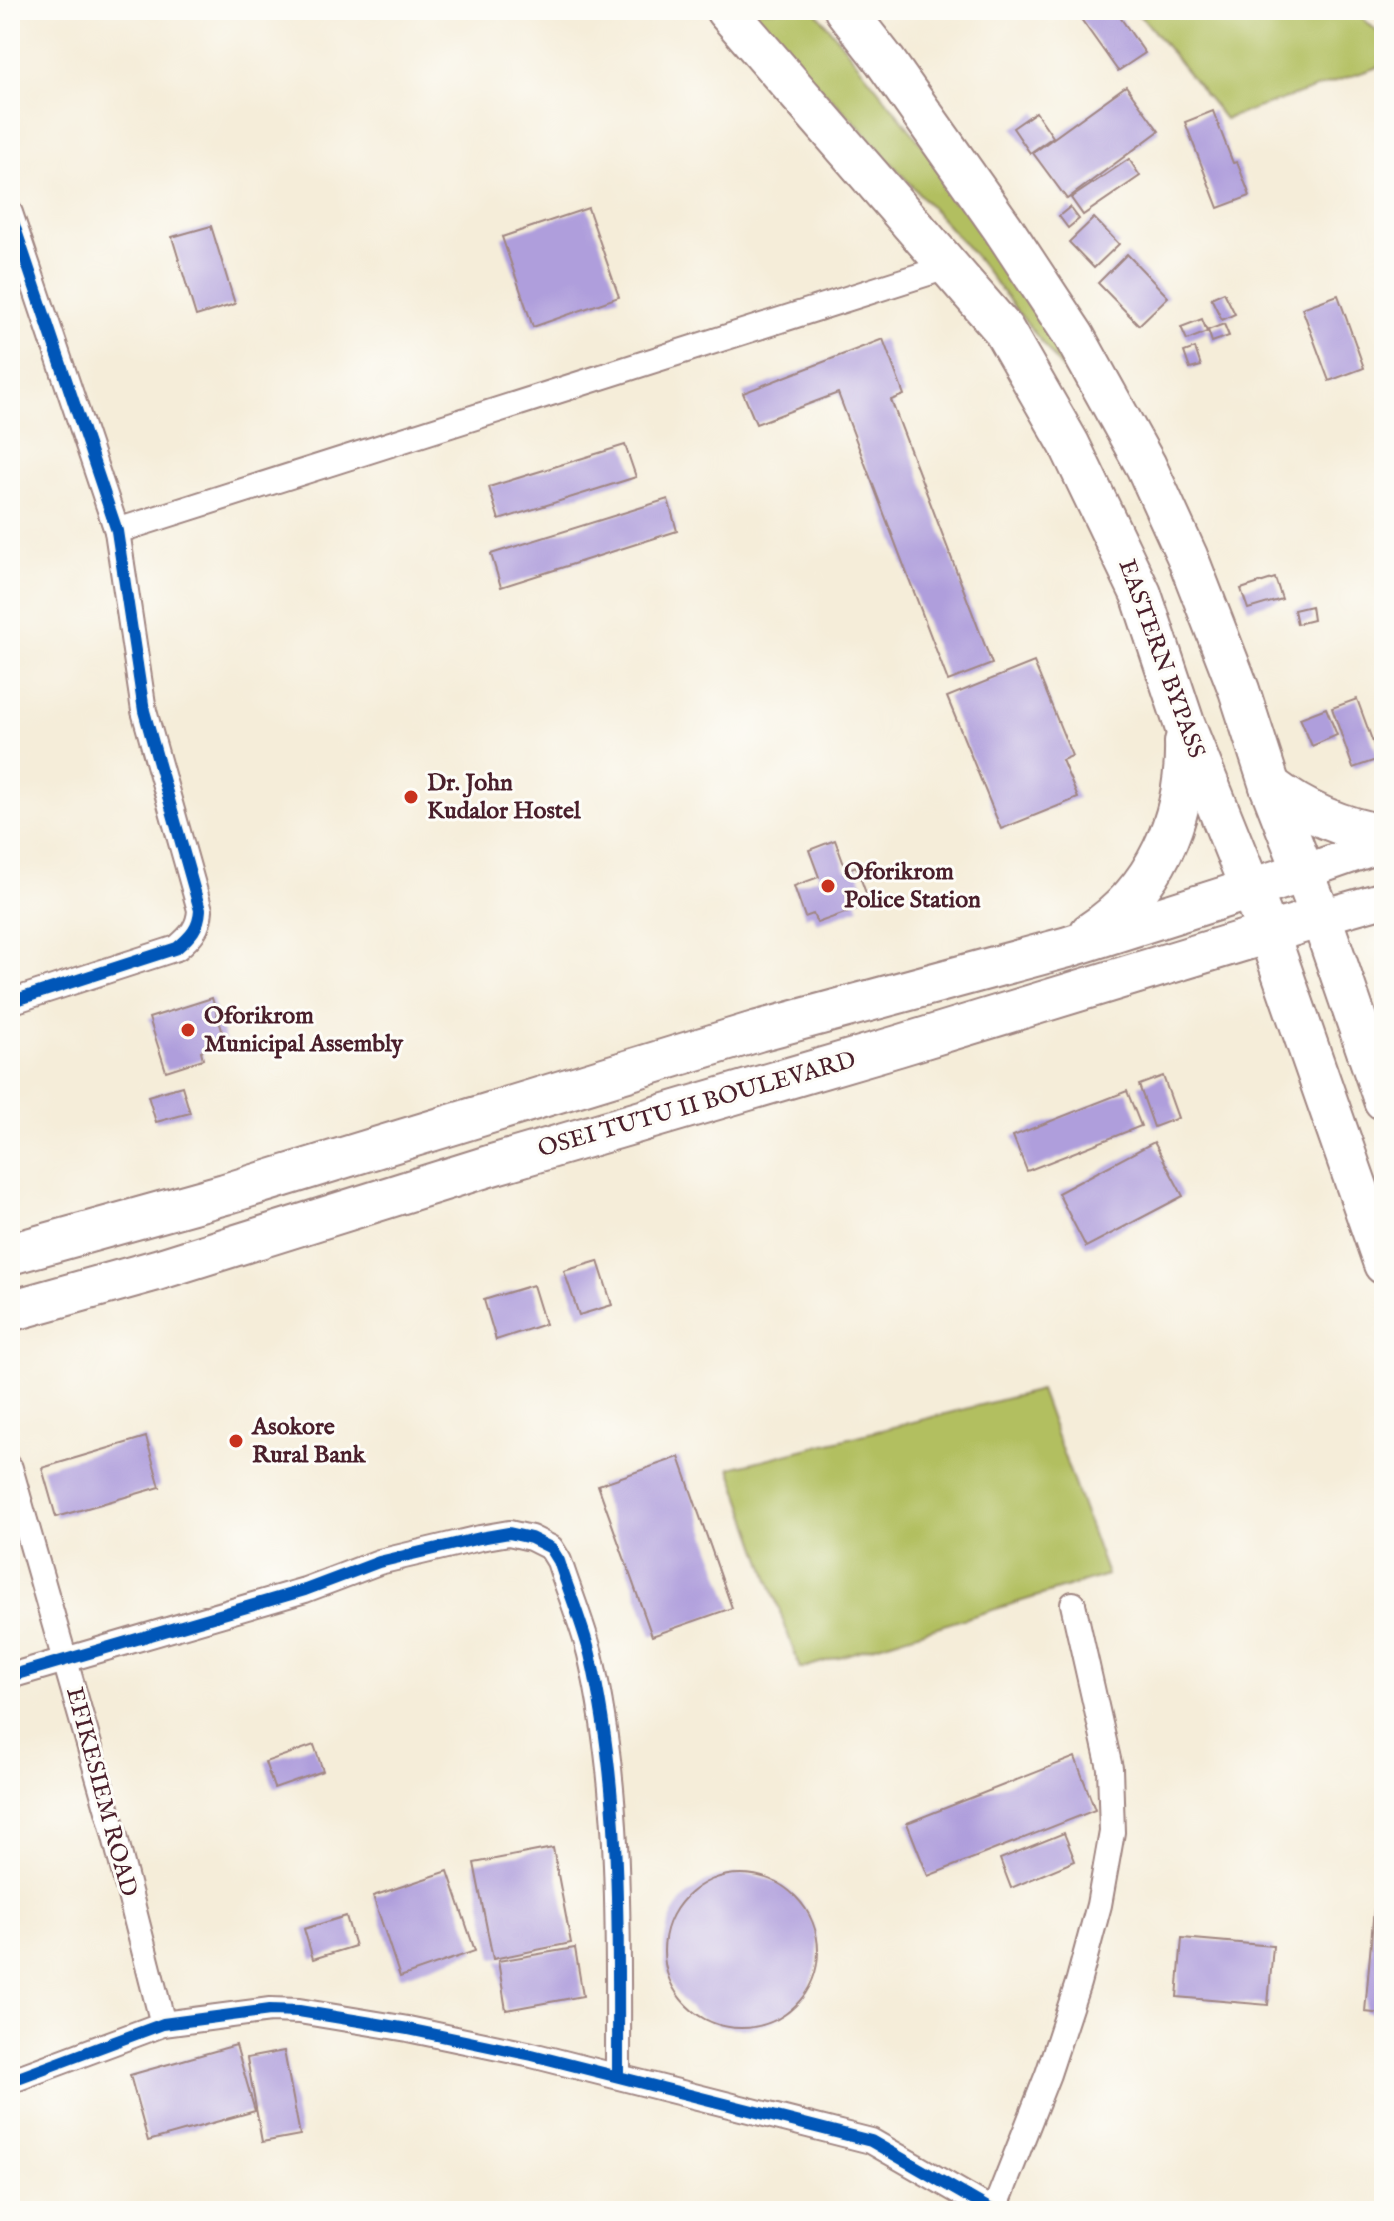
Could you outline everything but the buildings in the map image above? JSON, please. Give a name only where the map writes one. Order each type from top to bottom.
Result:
[{"type":"highway","name":"EASTERN BYPASS","points":[[726,10],[1003,329],[1069,444],[1141,594],[1185,726],[1268,932],[1384,1264]]},
{"type":"highway","points":[[845,10],[885,61],[1002,227],[1074,336],[1138,452],[1187,556],[1239,690],[1270,786],[1321,917],[1384,1100]]},
{"type":"highway","points":[[1068,947],[1106,923],[1137,892],[1162,855],[1179,814],[1186,770],[1185,726]]},
{"type":"highway","points":[[1270,786],[1296,806],[1329,821],[1384,835]]},
{"type":"highway","name":"OSEI TUTU II BOULEVARD","points":[[10,1254],[225,1194],[758,1031],[1068,947],[1304,872]]},
{"type":"highway","name":"OSEI TUTU II BOULEVARD","points":[[10,1311],[157,1270],[492,1165],[1321,917]]},
{"type":"main road","name":"OSEI TUTU II BOULEVARD","points":[[1304,872],[1384,844]]},
{"type":"main road","name":"OSEI TUTU II BOULEVARD","points":[[1321,917],[1384,899]]},
{"type":"street","points":[[10,213],[117,531],[144,711],[200,910],[199,923],[190,937],[177,948],[10,1002]]},
{"type":"street","points":[[117,531],[947,267]]},
{"type":"street","name":"EFIKESIEM ROAD","points":[[10,1468],[112,1825],[163,2024]]},
{"type":"street","points":[[10,1676],[305,1590],[379,1562],[480,1538],[509,1533],[531,1538],[551,1548],[559,1561],[589,1653],[606,1752],[618,1913],[618,2076]]},
{"type":"street","points":[[10,2081],[163,2024],[270,2010],[299,2011],[408,2029],[532,2055],[871,2141],[994,2211],[1048,2074],[1078,1983],[1099,1905],[1112,1832],[1110,1768],[1073,1604]]},
{"type":"green space","points":[[743,10],[815,10],[977,214],[1085,398],[973,254],[852,119]]},
{"type":"green space","points":[[1133,10],[1354,10],[1384,38],[1384,65],[1225,119],[1148,24]]},
{"type":"green space","points":[[1040,1390],[1107,1575],[800,1669],[730,1468]]},
{"type":"cycle path","points":[[10,213],[117,531],[144,711],[200,910],[193,931],[177,948],[10,1002]]},
{"type":"cycle path","points":[[10,1676],[305,1590],[379,1562],[480,1538],[509,1533],[531,1538],[551,1548],[559,1561],[590,1654],[608,1758],[616,1864],[618,2076]]},
{"type":"cycle path","points":[[10,2081],[163,2024],[270,2010],[299,2011],[408,2029],[532,2055],[871,2141],[993,2211]]},
{"type":"place","name":"Dr. John Kudalor Hostel","points":[[411,797]]},
{"type":"place","name":"Oforikrom Police Station","points":[[828,886]]},
{"type":"place","name":"Oforikrom Municipal Assembly","points":[[188,1030]]},
{"type":"place","name":"Asokore Rural Bank","points":[[236,1441]]}]
